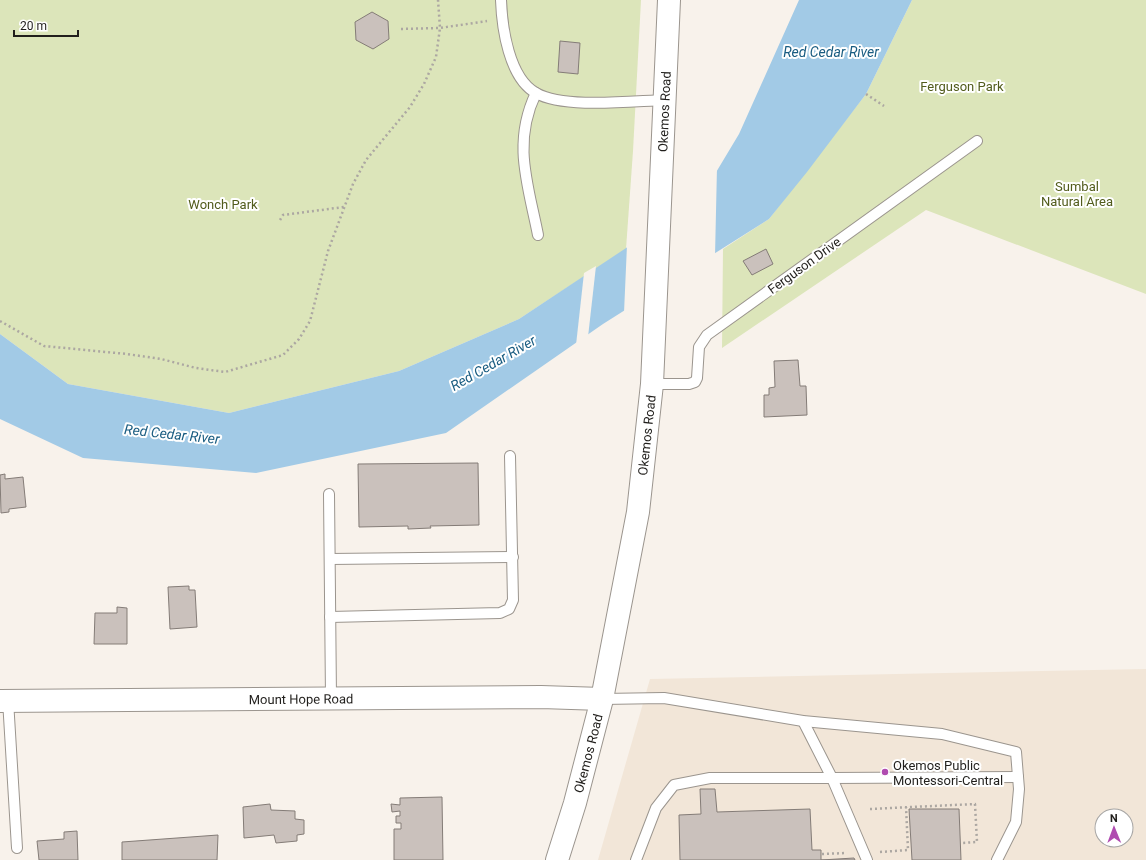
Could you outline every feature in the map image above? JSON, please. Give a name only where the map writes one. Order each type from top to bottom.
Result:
[{"type":"main road","name":"Okemos Road","points":[[557,860],[575,803],[602,699],[638,512],[652,384],[669,0]]},
{"type":"main road","name":"Mount Hope Road","points":[[4,700],[541,697],[602,699]]},
{"type":"lane","points":[[501,0],[502,19],[508,47],[519,77],[536,93],[558,100],[582,104],[665,100]]},
{"type":"lane","points":[[536,93],[529,108],[522,139],[524,164],[538,235]]},
{"type":"lane","name":"Ferguson Drive","points":[[652,384],[689,384],[695,382],[697,378],[699,346],[707,335],[977,140]]},
{"type":"lane","points":[[330,616],[505,612],[512,605],[513,600],[510,456]]},
{"type":"lane","points":[[329,494],[331,698]]},
{"type":"lane","points":[[330,559],[512,557]]},
{"type":"lane","points":[[602,699],[664,698],[803,721],[942,734],[1016,752],[1019,789],[1016,822],[997,860]]},
{"type":"lane","points":[[4,700],[17,848]]},
{"type":"lane","points":[[803,721],[832,778],[867,860]]},
{"type":"lane","points":[[636,860],[656,808],[674,785],[710,778],[1018,777]]},
{"type":"path","points":[[0,321],[44,346],[87,352],[127,354],[225,372],[283,355],[299,339],[310,321],[328,251],[344,207],[366,160],[410,107],[424,84],[436,57],[440,28],[438,0]]},
{"type":"path","points":[[401,29],[440,28],[502,19]]},
{"type":"path","points":[[866,94],[884,106]]},
{"type":"path","points":[[280,220],[283,215],[344,207]]},
{"type":"path","points":[[870,809],[975,804],[977,842],[962,843]]},
{"type":"shaded area","name":"Okemos Public Montessori-Central","points":[[1146,669],[1146,860],[598,860],[650,679]]},
{"type":"green space","name":"Wonch Park","points":[[0,0],[641,0],[626,249],[519,319],[399,371],[229,413],[68,384],[0,334]]},
{"type":"green space","points":[[912,0],[1146,0],[1146,294],[926,210],[722,348],[723,249],[769,219],[866,94]]},
{"type":"water","name":"Red Cedar River","points":[[799,0],[912,0],[866,94],[807,172],[769,219],[603,324],[446,433],[256,473],[83,458],[0,419],[0,334],[68,384],[229,413],[399,371],[519,319],[700,199],[739,134]]},
{"type":"pier","points":[[717,167],[715,256],[624,313],[627,245],[699,197]]},
{"type":"pier","points":[[596,266],[588,337],[576,345],[584,273]]},
{"type":"building","points":[[372,12],[388,21],[389,39],[373,49],[356,40],[355,22]]},
{"type":"building","points":[[560,41],[580,43],[578,74],[558,72]]},
{"type":"building","points":[[766,249],[773,264],[752,275],[743,261]]},
{"type":"building","points":[[798,360],[800,386],[806,386],[807,415],[764,417],[764,395],[769,395],[769,388],[775,387],[774,361]]},
{"type":"building","points":[[478,463],[479,525],[430,526],[431,528],[408,529],[408,526],[359,527],[358,464]]},
{"type":"building","points":[[5,474],[5,479],[23,477],[26,507],[9,509],[9,512],[1,513],[0,475]]},
{"type":"building","points":[[189,586],[189,590],[195,590],[197,627],[170,629],[168,587]]},
{"type":"building","points":[[117,607],[127,608],[127,644],[94,644],[95,613],[117,613]]},
{"type":"building","points":[[700,789],[715,789],[717,812],[810,809],[812,850],[821,850],[821,860],[680,860],[679,815],[701,814]]},
{"type":"building","points":[[442,797],[443,860],[394,860],[394,829],[401,829],[401,823],[396,823],[396,816],[400,816],[400,811],[392,812],[391,804],[400,805],[400,798]]},
{"type":"building","points":[[270,804],[271,810],[295,811],[295,819],[304,820],[304,834],[297,835],[297,841],[276,843],[274,835],[244,838],[243,807]]},
{"type":"building","points":[[909,809],[959,809],[961,860],[912,860]]},
{"type":"building","points":[[77,831],[78,860],[39,860],[37,841],[64,839],[64,832]]},
{"type":"building","points":[[218,835],[217,860],[122,860],[122,842]]},
{"type":"building","points":[[854,858],[855,860],[821,860]]},
{"type":"place","name":"Okemos Public Montessori-Central","points":[[885,772]]},
{"type":"park label","name":"Ferguson Park","points":[[962,86]]},
{"type":"park label","name":"Sumbal Natural Area","points":[[1077,194]]}]
